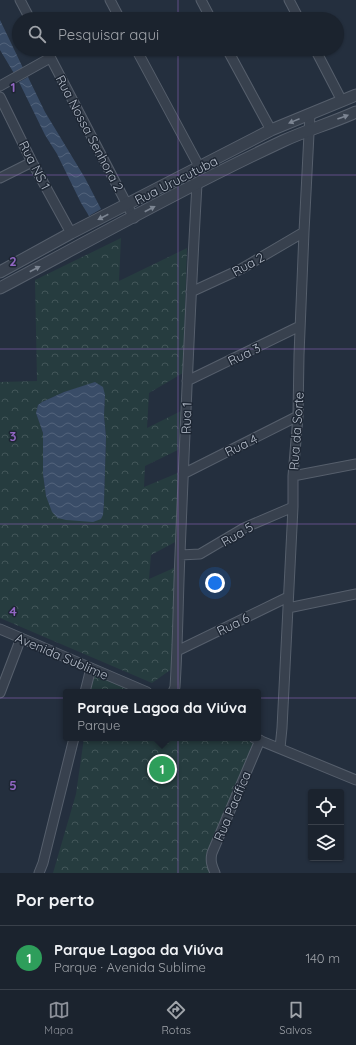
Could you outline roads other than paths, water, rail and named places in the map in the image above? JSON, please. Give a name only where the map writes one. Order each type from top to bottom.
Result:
[{"type":"street","points":[[20,0],[26,12]]},
{"type":"street","points":[[110,0],[116,12]]},
{"type":"street","points":[[201,0],[207,12]]},
{"type":"street","points":[[290,0],[296,12]]},
{"type":"street","points":[[140,56],[200,168]]},
{"type":"street","points":[[232,56],[271,130]]},
{"type":"street","points":[[319,56],[342,101]]},
{"type":"street","points":[[0,86],[50,58]]},
{"type":"street","name":"Rua Nossa Senhora 2","points":[[50,58],[134,218]]},
{"type":"street","name":"Rua Urucutuba","points":[[0,272],[271,130],[356,96]]},
{"type":"street","name":"Rua NS 1","points":[[0,97],[32,162],[71,234]]},
{"type":"street","name":"Rua Urucutuba","points":[[0,288],[197,184],[310,129],[356,112]]},
{"type":"street","name":"Rua da Sorte","points":[[280,748],[293,507],[293,476],[298,416],[300,326],[310,114]]},
{"type":"street","points":[[0,178],[32,162]]},
{"type":"street","name":"Rua 1","points":[[174,689],[197,184]]},
{"type":"street","name":"Rua 2","points":[[191,292],[241,269],[304,232]]},
{"type":"street","name":"Rua 3","points":[[187,381],[300,326]]},
{"type":"street","name":"Rua 4","points":[[184,474],[298,416]]},
{"type":"street","points":[[293,476],[356,464]]},
{"type":"street","name":"Rua 5","points":[[180,555],[200,554],[244,528],[293,507]]},
{"type":"street","points":[[288,608],[356,594]]},
{"type":"street","name":"Rua 6","points":[[177,651],[288,597]]},
{"type":"street","name":"Avenida Sublime","points":[[0,629],[140,689]]},
{"type":"street","points":[[0,693],[21,638]]},
{"type":"street","points":[[86,689],[91,668]]},
{"type":"street","points":[[39,873],[43,863],[73,741]]},
{"type":"street","name":"Rua Pacífica","points":[[215,873],[210,858],[256,741]]},
{"type":"street","points":[[261,741],[356,780]]},
{"type":"water","points":[[0,20],[12,45],[12,56],[17,56],[24,70],[15,75],[0,50]]},
{"type":"water","points":[[28,77],[45,112],[85,178],[101,209],[89,216],[57,154],[45,135],[19,82]]},
{"type":"water","points":[[95,382],[103,387],[105,395],[104,416],[106,437],[103,515],[101,519],[93,522],[66,520],[58,518],[52,512],[46,496],[43,474],[43,433],[36,413],[38,405],[42,402],[64,392]]},
{"type":"place","name":"Parque Lagoa da Viúva","points":[[162,769]]}]
